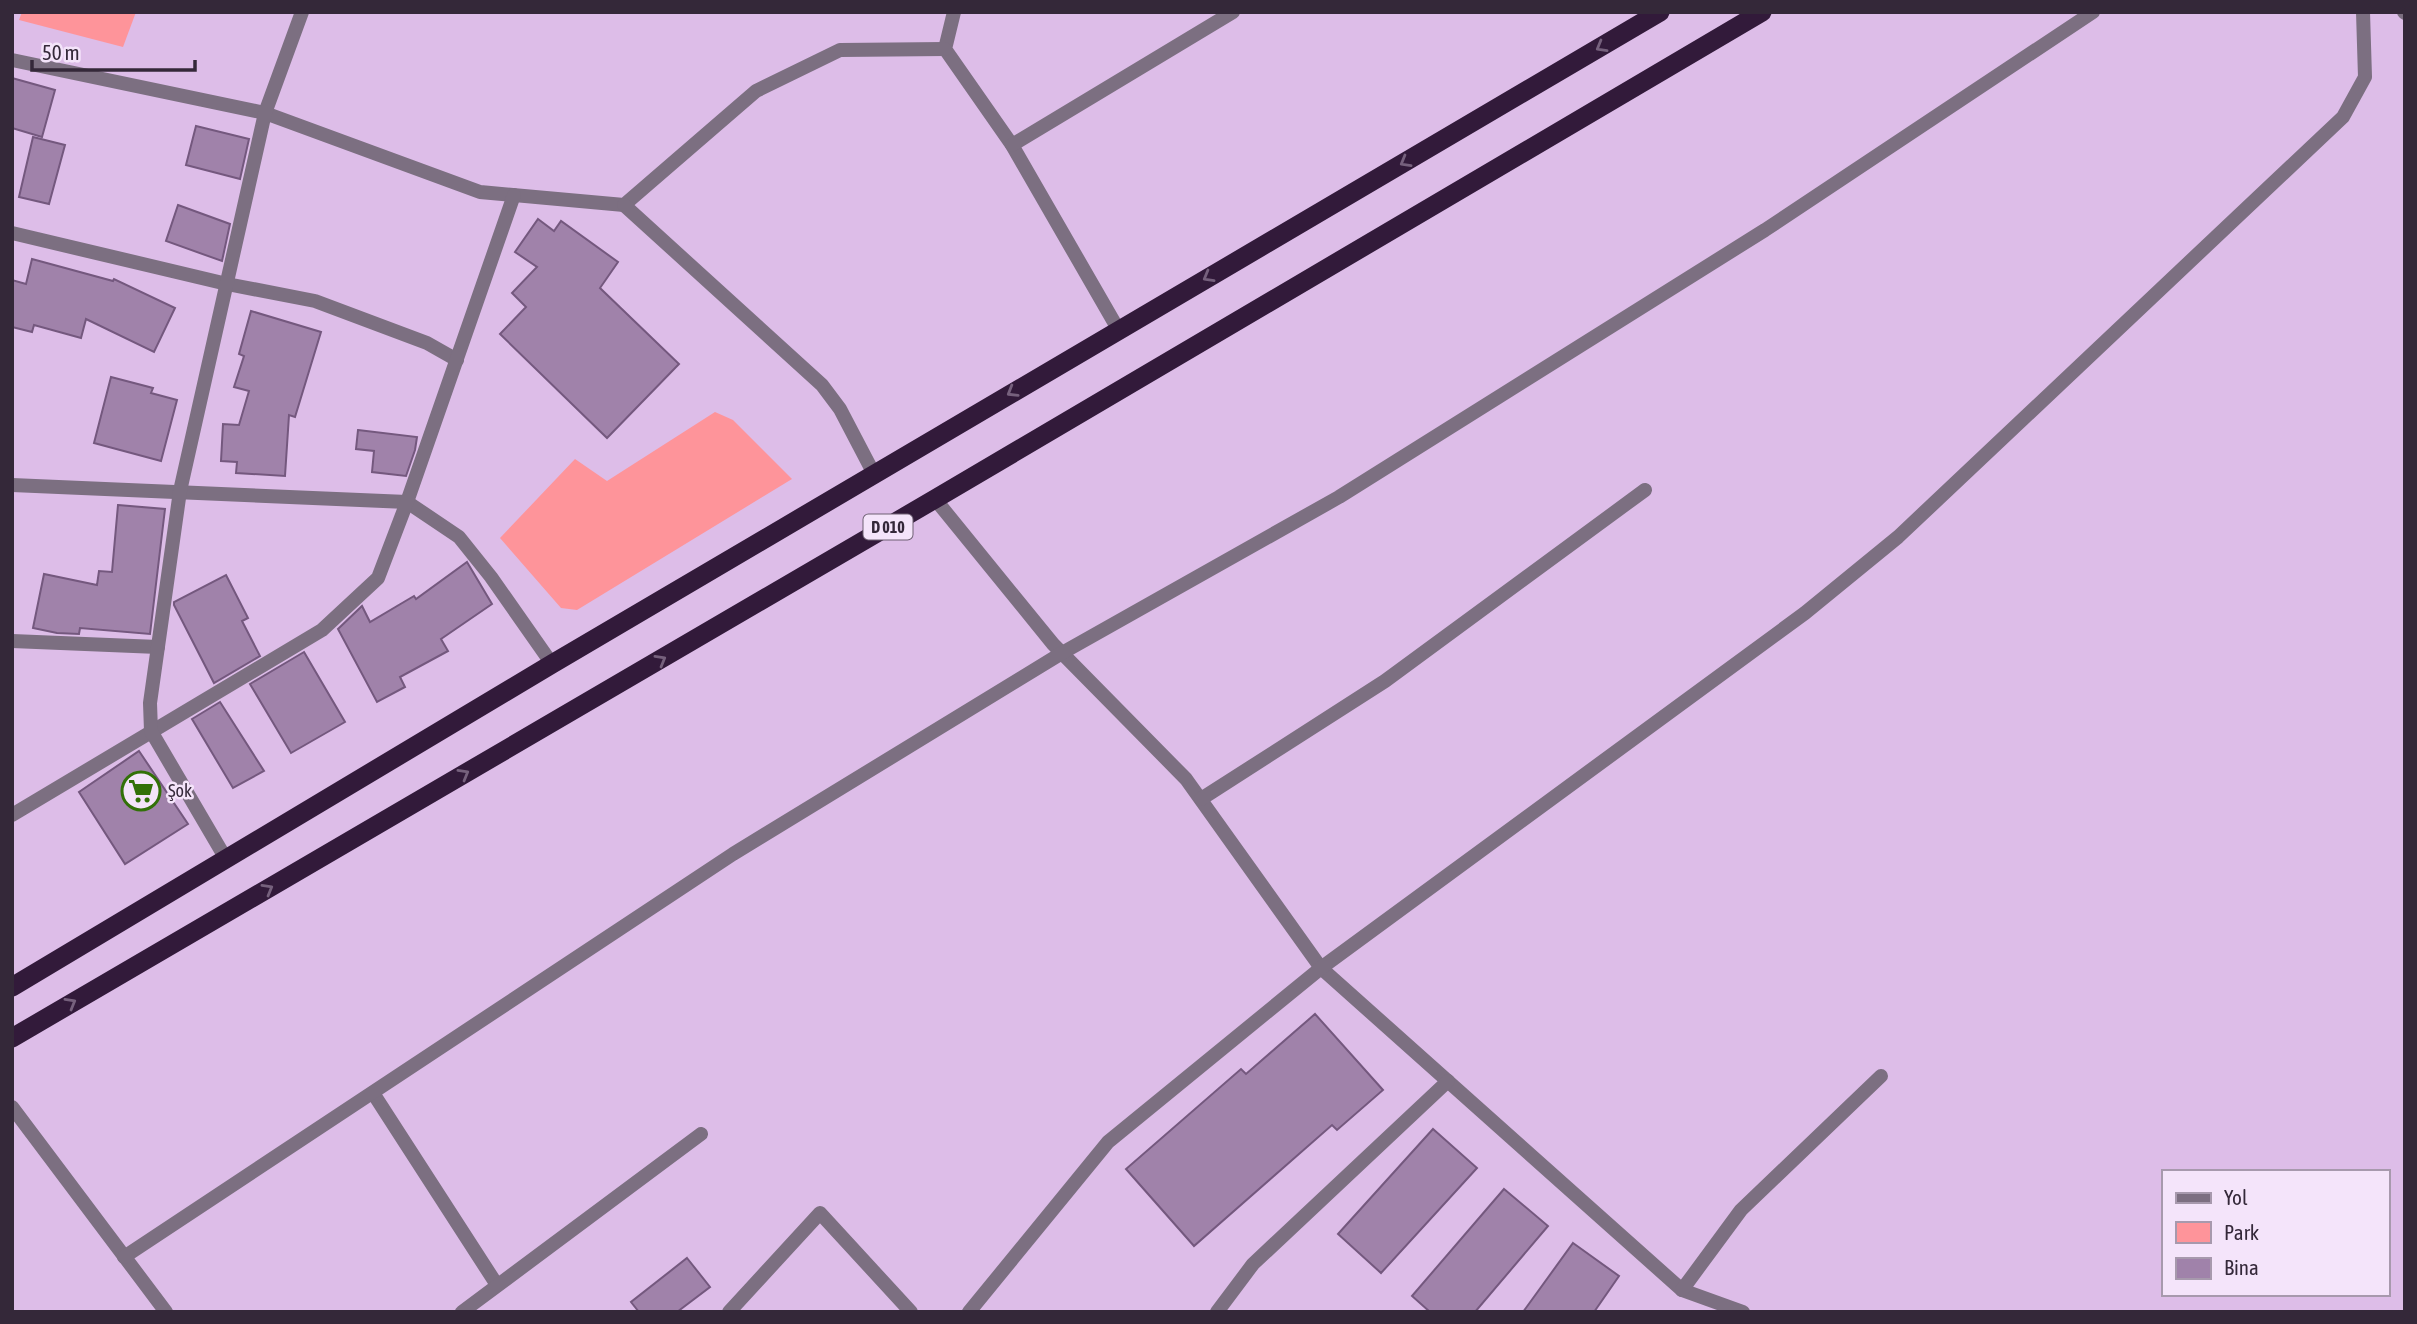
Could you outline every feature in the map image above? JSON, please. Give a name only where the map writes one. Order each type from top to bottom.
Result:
[{"type":"highway","points":[[12,986],[1118,329],[1660,12]]},
{"type":"highway","name":"D 010","points":[[12,1038],[1762,12]]},
{"type":"street","points":[[226,859],[151,731],[150,703],[180,491],[265,113],[302,12]]},
{"type":"street","points":[[954,12],[946,49],[1012,145],[1118,329]]},
{"type":"street","points":[[1012,145],[1233,12]]},
{"type":"street","points":[[124,1257],[733,854],[1062,653],[1351,489],[1765,230],[2094,12]]},
{"type":"street","points":[[969,1312],[1108,1142],[1321,968],[1794,622],[1898,537],[2343,117],[2365,77],[2363,12]]},
{"type":"street","points":[[624,205],[756,91],[840,50],[946,49]]},
{"type":"street","points":[[12,60],[265,113],[481,192],[624,205],[822,385],[841,409],[874,474]]},
{"type":"street","points":[[12,815],[328,625],[378,578],[514,195]]},
{"type":"street","points":[[12,233],[227,284],[315,301],[427,343],[457,360]]},
{"type":"street","points":[[12,485],[407,502],[458,537],[491,577],[552,664]]},
{"type":"street","points":[[1201,799],[1385,681],[1645,490]]},
{"type":"street","points":[[935,499],[1062,653],[1186,779],[1321,968],[1682,1290],[1743,1312]]},
{"type":"street","points":[[12,641],[158,647]]},
{"type":"street","points":[[1682,1290],[1741,1210],[1881,1076]]},
{"type":"street","points":[[1217,1312],[1253,1264],[1448,1082]]},
{"type":"street","points":[[373,1093],[497,1286]]},
{"type":"street","points":[[12,1107],[166,1312]]},
{"type":"street","points":[[462,1312],[701,1134]]},
{"type":"street","points":[[729,1312],[820,1213],[911,1312]]},
{"type":"green space","points":[[22,12],[136,12],[123,47],[19,20]]},
{"type":"green space","points":[[715,412],[733,420],[792,479],[577,610],[561,608],[500,538],[575,459],[607,481]]},
{"type":"building","points":[[12,78],[55,90],[42,137],[12,128]]},
{"type":"building","points":[[196,126],[249,139],[240,179],[186,165]]},
{"type":"building","points":[[33,137],[65,145],[49,204],[19,197]]},
{"type":"building","points":[[178,205],[230,224],[222,261],[166,241]]},
{"type":"building","points":[[538,219],[554,231],[561,221],[618,262],[600,288],[679,364],[607,438],[500,334],[526,307],[512,293],[537,267],[515,252]]},
{"type":"building","points":[[32,259],[113,281],[114,279],[175,308],[154,352],[86,319],[81,338],[34,325],[32,332],[12,327],[12,280],[26,284]]},
{"type":"building","points":[[251,311],[321,332],[295,417],[289,415],[285,476],[236,473],[237,462],[221,461],[223,424],[239,425],[249,391],[234,387],[244,356],[239,354]]},
{"type":"building","points":[[111,377],[153,388],[151,393],[177,400],[161,461],[94,443]]},
{"type":"building","points":[[358,430],[417,437],[406,476],[372,472],[374,451],[356,449]]},
{"type":"building","points":[[118,505],[165,509],[150,634],[80,628],[79,634],[57,633],[33,628],[44,574],[97,585],[99,571],[112,572]]},
{"type":"building","points":[[467,562],[492,604],[441,639],[448,651],[400,677],[405,687],[377,702],[338,629],[362,606],[370,622],[414,596],[416,599]]},
{"type":"building","points":[[226,575],[248,618],[242,621],[260,656],[214,683],[174,602]]},
{"type":"building","points":[[304,652],[345,722],[291,753],[250,684]]},
{"type":"building","points":[[220,702],[264,771],[233,788],[192,719]]},
{"type":"building","points":[[139,751],[188,824],[125,864],[79,792]]},
{"type":"building","points":[[1315,1014],[1383,1090],[1337,1130],[1332,1125],[1194,1246],[1126,1169],[1241,1069],[1246,1074]]},
{"type":"building","points":[[1433,1129],[1477,1168],[1381,1273],[1338,1234]]},
{"type":"building","points":[[1504,1189],[1548,1226],[1475,1312],[1430,1312],[1412,1296]]},
{"type":"building","points":[[1573,1243],[1619,1276],[1594,1312],[1523,1312]]},
{"type":"building","points":[[687,1258],[710,1287],[677,1312],[639,1312],[631,1302]]},
{"type":"place","name":"Şok","points":[[141,791]]}]
